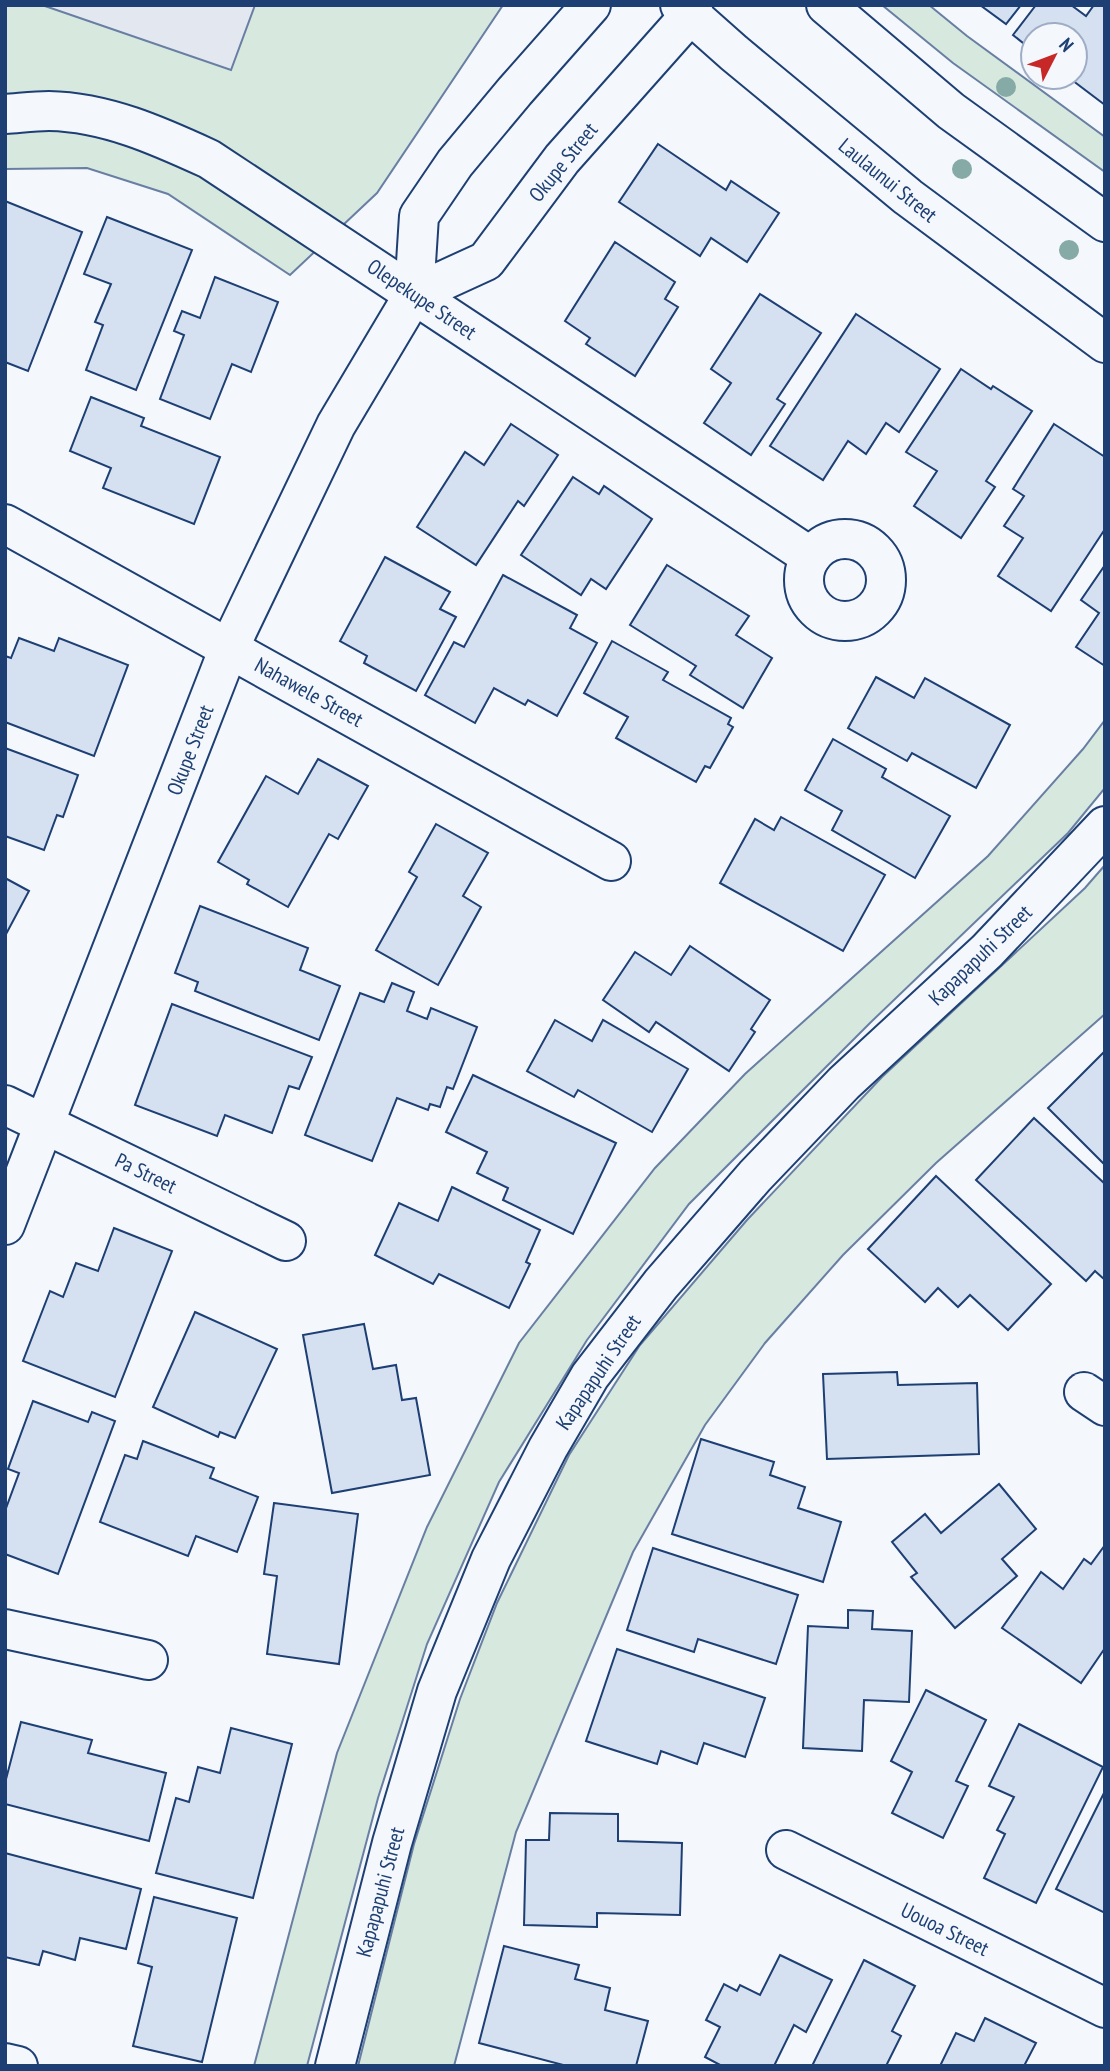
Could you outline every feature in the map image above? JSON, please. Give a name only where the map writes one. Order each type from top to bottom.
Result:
[{"type":"street","name":"Okupe Street","points":[[5,1225],[229,648],[336,425],[414,294],[418,216],[455,163],[591,5]]},
{"type":"street","points":[[826,5],[951,111],[1105,222]]},
{"type":"street","name":"Okupe Street","points":[[414,294],[486,261],[562,159],[688,8]]},
{"type":"street","name":"Laulaunui Street","points":[[688,8],[908,197],[1105,343]]},
{"type":"street","name":"Olepekupe Street","points":[[5,114],[50,111],[103,118],[153,133],[209,159],[811,557]]},
{"type":"street","name":"Nahawele Street","points":[[5,524],[611,861]]},
{"type":"street","name":"Kapapapuhi Street","points":[[335,2066],[392,1843],[437,1691],[491,1559],[548,1448],[590,1376],[661,1284],[755,1176],[844,1083],[987,951],[1105,826]]},
{"type":"street","name":"Pa Street","points":[[5,1105],[286,1241]]},
{"type":"street","points":[[5,1629],[148,1660]]},
{"type":"street","name":"Uouoa Street","points":[[786,1850],[1105,2008]]},
{"type":"street","points":[[5,2063],[18,2066]]},
{"type":"shaded area","points":[[5,5],[503,5],[377,193],[290,275],[168,194],[87,168],[5,169]]},
{"type":"shaded area","points":[[42,5],[255,5],[231,70]]},
{"type":"shaded area","points":[[882,5],[929,5],[1019,74],[1019,91],[1042,91],[1105,137],[1105,172],[953,63]]},
{"type":"shaded area","points":[[1105,720],[1105,788],[1068,833],[871,1022],[689,1204],[587,1340],[499,1482],[427,1644],[378,1798],[307,2066],[254,2066],[337,1753],[427,1527],[519,1343],[655,1168],[745,1074],[988,856],[1083,749]]},
{"type":"shaded area","points":[[1105,865],[1105,1014],[936,1163],[843,1255],[765,1343],[705,1425],[633,1552],[516,1832],[454,2066],[358,2066],[414,1844],[460,1699],[497,1603],[569,1455],[640,1345],[747,1220],[882,1077],[1085,888]]},
{"type":"building","points":[[980,5],[1021,5],[1006,24]]},
{"type":"building","points":[[1036,5],[1071,5],[1086,16],[1094,5],[1105,5],[1105,105],[1086,91],[1089,91],[1089,21],[1024,21]]},
{"type":"building","points":[[1019,27],[1019,40],[1013,35]]},
{"type":"building","points":[[658,144],[726,190],[731,181],[779,213],[747,262],[711,238],[700,256],[619,202]]},
{"type":"building","points":[[5,201],[82,232],[28,371],[5,362]]},
{"type":"building","points":[[107,217],[192,250],[136,390],[86,370],[103,325],[95,322],[111,284],[84,274]]},
{"type":"building","points":[[615,242],[675,282],[665,299],[678,307],[635,376],[586,344],[590,338],[565,321]]},
{"type":"building","points":[[215,277],[278,302],[251,372],[232,364],[210,419],[160,399],[184,335],[174,331],[182,311],[200,318]]},
{"type":"building","points":[[760,294],[821,333],[777,399],[785,404],[751,455],[704,423],[731,383],[711,369]]},
{"type":"building","points":[[856,314],[940,369],[899,432],[886,423],[866,454],[848,441],[823,480],[770,446]]},
{"type":"building","points":[[961,369],[1032,411],[986,481],[995,487],[961,538],[914,506],[937,471],[906,452]]},
{"type":"building","points":[[91,397],[144,418],[141,426],[220,457],[194,524],[103,488],[111,468],[70,451]]},
{"type":"building","points":[[511,424],[558,455],[524,506],[518,501],[476,565],[417,527],[465,452],[484,465]]},
{"type":"building","points":[[1054,424],[1105,457],[1105,529],[1051,611],[998,576],[1023,538],[1004,526],[1024,496],[1013,489]]},
{"type":"building","points":[[573,477],[599,494],[604,486],[652,519],[606,589],[591,579],[581,595],[521,555]]},
{"type":"building","points":[[385,557],[450,592],[440,609],[456,617],[416,691],[364,663],[367,656],[340,641]]},
{"type":"building","points":[[667,565],[749,616],[736,635],[772,658],[743,708],[690,675],[696,666],[630,625]]},
{"type":"building","points":[[1105,565],[1105,666],[1076,647],[1099,613],[1081,600]]},
{"type":"building","points":[[503,575],[577,615],[570,628],[597,643],[557,716],[528,700],[525,705],[494,688],[475,723],[425,695],[454,642],[464,647]]},
{"type":"building","points":[[19,638],[54,651],[59,638],[128,665],[94,756],[5,722],[5,656],[11,658]]},
{"type":"building","points":[[612,641],[668,672],[663,680],[731,718],[728,724],[733,727],[710,768],[705,766],[696,782],[616,738],[628,717],[584,693]]},
{"type":"building","points":[[876,677],[914,698],[925,678],[1010,725],[976,788],[912,753],[907,761],[848,728]]},
{"type":"building","points":[[833,739],[886,769],[882,777],[950,816],[915,878],[832,830],[842,811],[805,790]]},
{"type":"building","points":[[5,748],[78,775],[63,817],[57,815],[44,850],[5,836]]},
{"type":"building","points":[[318,759],[368,786],[338,839],[329,834],[288,907],[247,884],[249,880],[218,862],[266,776],[298,794]]},
{"type":"building","points":[[781,817],[885,875],[843,951],[720,883],[755,819],[774,830]]},
{"type":"building","points":[[436,824],[488,853],[463,896],[481,907],[438,985],[376,950],[417,877],[409,872]]},
{"type":"building","points":[[5,878],[29,891],[5,936]]},
{"type":"building","points":[[200,906],[308,948],[300,970],[340,986],[319,1040],[195,991],[198,982],[175,973]]},
{"type":"building","points":[[690,946],[770,1000],[751,1029],[755,1032],[729,1071],[656,1022],[649,1032],[603,1000],[635,952],[671,975]]},
{"type":"building","points":[[392,983],[414,992],[407,1011],[427,1019],[431,1008],[477,1027],[453,1089],[447,1087],[440,1107],[430,1104],[428,1110],[397,1098],[372,1161],[305,1135],[360,993],[384,1002]]},
{"type":"building","points":[[172,1004],[312,1057],[299,1089],[289,1086],[272,1133],[225,1115],[217,1136],[135,1105]]},
{"type":"building","points":[[555,1020],[592,1041],[603,1020],[688,1069],[652,1132],[578,1090],[574,1097],[527,1071]]},
{"type":"building","points":[[1105,1051],[1105,1165],[1048,1108]]},
{"type":"building","points":[[473,1075],[616,1143],[573,1234],[503,1200],[508,1188],[477,1173],[487,1152],[446,1132]]},
{"type":"building","points":[[1034,1118],[1105,1184],[1105,1280],[1095,1271],[1086,1281],[976,1180]]},
{"type":"building","points":[[936,1176],[1051,1284],[1008,1330],[970,1295],[958,1307],[938,1288],[925,1302],[868,1249]]},
{"type":"building","points":[[452,1187],[540,1230],[526,1262],[530,1264],[509,1308],[439,1274],[433,1284],[375,1255],[399,1203],[438,1221]]},
{"type":"building","points":[[114,1228],[172,1251],[115,1397],[23,1361],[50,1291],[63,1297],[76,1263],[98,1271]]},
{"type":"building","points":[[195,1312],[277,1349],[235,1438],[220,1432],[218,1437],[153,1407]]},
{"type":"building","points":[[364,1324],[373,1369],[396,1365],[402,1400],[416,1398],[430,1475],[332,1493],[303,1335]]},
{"type":"building","points":[[897,1372],[898,1385],[977,1383],[979,1454],[827,1459],[823,1374]]},
{"type":"building","points":[[33,1401],[88,1422],[92,1412],[115,1421],[58,1574],[5,1554],[5,1511],[19,1473],[8,1469]]},
{"type":"building","points":[[701,1439],[774,1462],[770,1475],[805,1487],[798,1508],[841,1522],[823,1582],[672,1534]]},
{"type":"building","points":[[143,1441],[214,1468],[210,1478],[258,1497],[237,1552],[196,1536],[188,1556],[100,1522],[125,1455],[137,1459]]},
{"type":"building","points":[[999,1484],[1036,1529],[1002,1559],[1017,1576],[955,1628],[911,1577],[917,1573],[892,1542],[925,1514],[941,1533]]},
{"type":"building","points":[[274,1503],[358,1514],[339,1664],[267,1654],[277,1576],[264,1574]]},
{"type":"building","points":[[1105,1545],[1105,1648],[1081,1683],[1002,1628],[1041,1572],[1063,1589],[1084,1559],[1091,1564]]},
{"type":"building","points":[[653,1548],[798,1595],[776,1664],[698,1639],[694,1652],[627,1630]]},
{"type":"building","points":[[848,1610],[873,1611],[872,1629],[912,1631],[909,1702],[864,1700],[862,1751],[803,1748],[808,1626],[848,1628]]},
{"type":"building","points":[[617,1649],[765,1698],[745,1757],[704,1743],[697,1764],[661,1751],[657,1764],[586,1741]]},
{"type":"building","points":[[926,1690],[986,1720],[956,1781],[968,1786],[943,1838],[892,1813],[912,1772],[891,1761]]},
{"type":"building","points":[[21,1722],[92,1740],[88,1753],[166,1773],[149,1841],[5,1804],[5,1783]]},
{"type":"building","points":[[1019,1724],[1103,1767],[1036,1903],[984,1878],[1005,1834],[997,1830],[1014,1797],[989,1786]]},
{"type":"building","points":[[231,1728],[292,1744],[253,1898],[156,1873],[176,1798],[189,1802],[198,1767],[220,1773]]},
{"type":"building","points":[[1105,1791],[1105,1913],[1056,1889]]},
{"type":"building","points":[[550,1813],[618,1814],[618,1841],[682,1843],[680,1915],[597,1913],[597,1927],[524,1925],[526,1840],[549,1840]]},
{"type":"building","points":[[5,1853],[141,1889],[126,1949],[80,1938],[75,1960],[43,1951],[39,1965],[5,1957]]},
{"type":"building","points":[[154,1897],[237,1918],[202,2062],[133,2046],[152,1967],[138,1963]]},
{"type":"building","points":[[504,1946],[579,1965],[575,1979],[610,1988],[605,2010],[648,2021],[636,2066],[567,2066],[479,2043]]},
{"type":"building","points":[[780,1955],[832,1980],[806,2032],[794,2025],[774,2066],[722,2066],[705,2057],[720,2027],[706,2020],[724,1984],[737,1991],[740,1985],[760,1995]]},
{"type":"building","points":[[864,1960],[915,1986],[892,2031],[901,2036],[886,2066],[812,2066]]},
{"type":"building","points":[[985,2018],[1036,2043],[1024,2066],[940,2066],[956,2033],[974,2041]]}]
